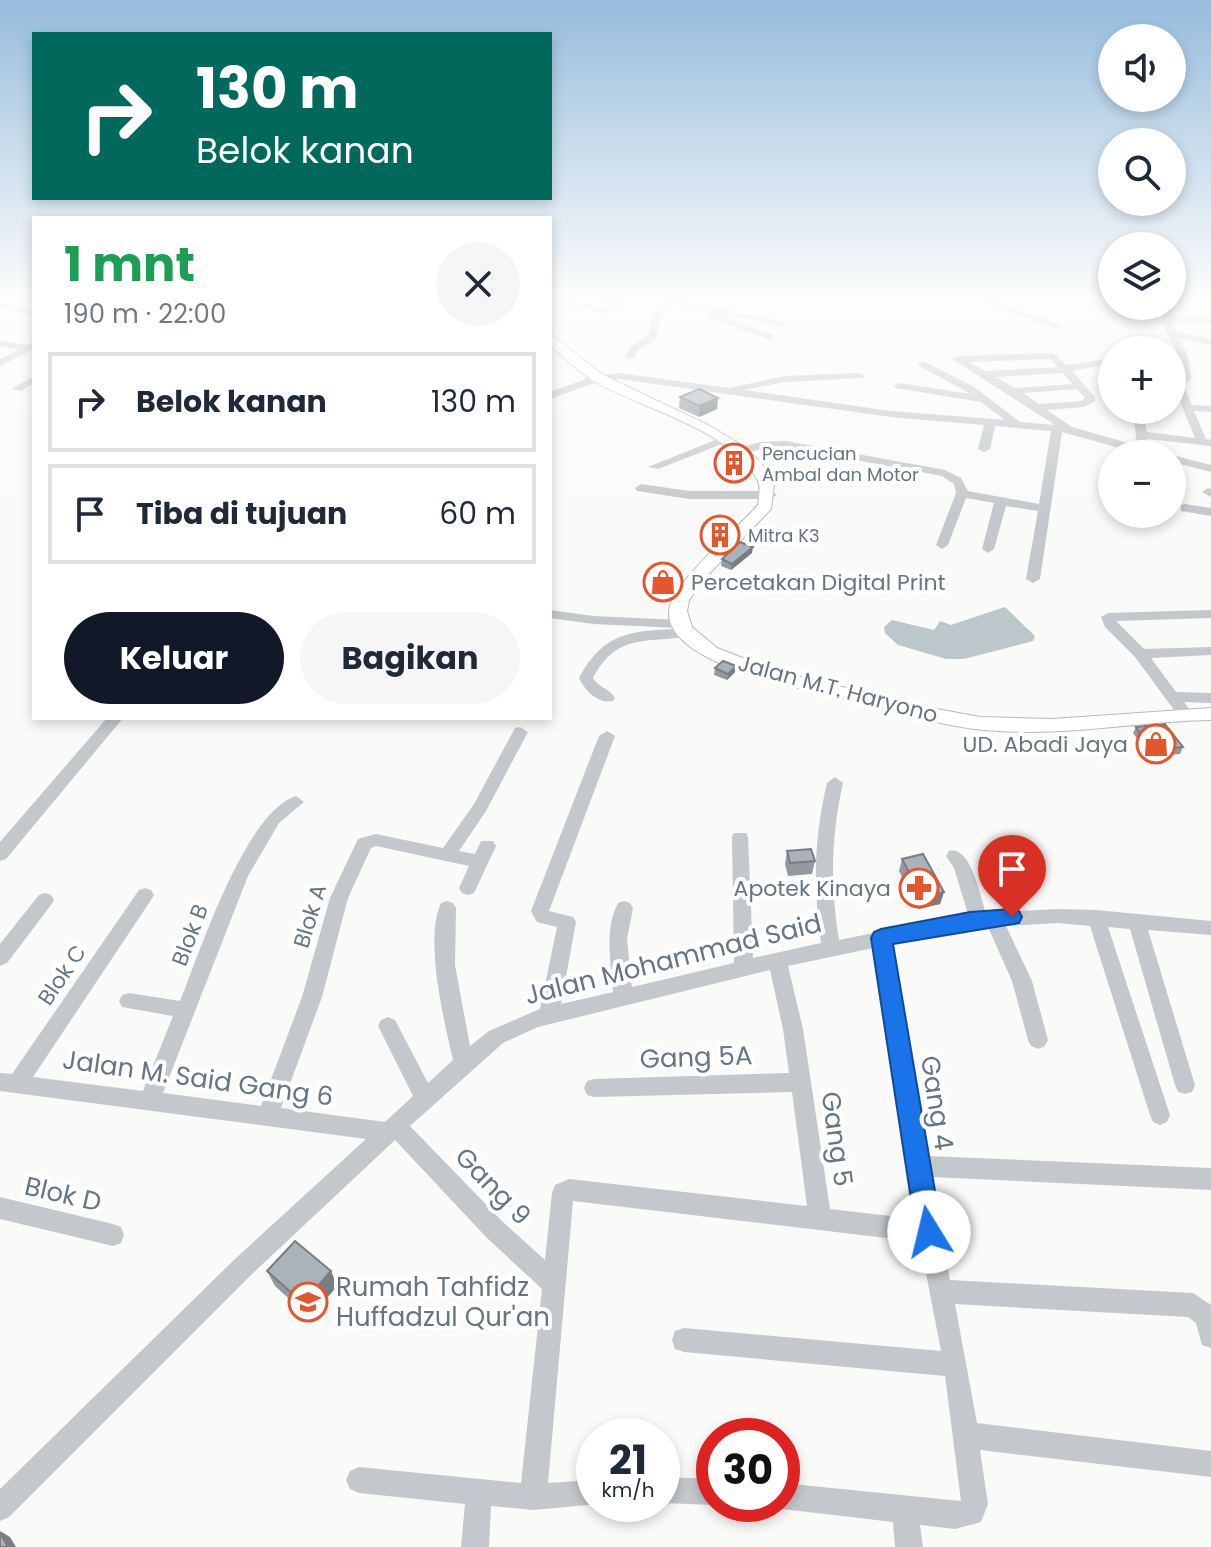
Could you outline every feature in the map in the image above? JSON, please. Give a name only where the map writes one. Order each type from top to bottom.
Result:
[{"type":"main road","points":[[590,371],[742,449],[766,476],[771,495],[754,521],[684,593],[677,607],[682,623]]},
{"type":"main road","name":"Jalan M.T. Haryono","points":[[682,623],[693,640],[711,651],[767,673],[964,723],[1061,726],[1211,714]]},
{"type":"street","points":[[936,371],[985,399],[1019,426]]},
{"type":"street","points":[[978,371],[1037,407],[1063,429]]},
{"type":"street","points":[[983,374],[1030,371]]},
{"type":"street","points":[[1037,407],[1090,402],[1091,399],[1068,371]]},
{"type":"street","points":[[552,395],[598,378],[619,376],[721,392],[990,424],[1063,429],[1100,440]]},
{"type":"street","points":[[721,392],[785,379],[859,376]]},
{"type":"street","points":[[17,389],[32,380]]},
{"type":"street","points":[[899,386],[985,399]]},
{"type":"street","points":[[1013,391],[1081,386]]},
{"type":"street","points":[[1186,402],[1206,443]]},
{"type":"street","points":[[1186,406],[1211,409]]},
{"type":"street","points":[[984,449],[990,424]]},
{"type":"street","points":[[1140,424],[1141,440]]},
{"type":"street","points":[[1033,579],[1063,429]]},
{"type":"street","points":[[1142,435],[1206,443]]},
{"type":"street","points":[[654,467],[723,440]]},
{"type":"street","points":[[742,449],[786,444],[930,468],[956,478],[962,486],[962,494],[942,545]]},
{"type":"street","points":[[1186,462],[1211,469]]},
{"type":"street","points":[[641,488],[681,494],[771,495]]},
{"type":"street","points":[[962,494],[1045,509]]},
{"type":"street","points":[[988,549],[1001,501]]},
{"type":"street","points":[[1186,508],[1211,512]]},
{"type":"street","points":[[552,605],[682,623]]},
{"type":"street","points":[[552,614],[581,619],[682,623]]},
{"type":"street","points":[[1185,714],[1140,654],[1110,624],[1108,617],[1211,614]]},
{"type":"street","points":[[608,698],[590,686],[586,678],[599,655],[613,642],[682,623]]},
{"type":"street","points":[[1140,654],[1211,651]]},
{"type":"street","points":[[1173,697],[1211,698]]},
{"type":"street","points":[[0,854],[113,720]]},
{"type":"street","points":[[447,855],[480,807],[520,732]]},
{"type":"street","points":[[549,1015],[567,922],[543,917],[540,911],[607,736]]},
{"type":"street","points":[[831,949],[821,867],[823,836],[835,783]]},
{"type":"street","name":"Blok B","points":[[150,1099],[240,875],[273,819],[296,802]]},
{"type":"street","points":[[740,837],[744,967]]},
{"type":"street","name":"Blok A","points":[[268,1115],[312,997],[339,898],[364,844],[376,840],[447,855],[483,854],[468,888]]},
{"type":"street","points":[[955,856],[986,919],[1022,981],[1038,1040]]},
{"type":"street","name":"Blok C","points":[[9,1082],[145,895]]},
{"type":"street","points":[[0,958],[45,900]]},
{"type":"street","points":[[447,908],[443,928],[445,955],[464,1063]]},
{"type":"street","points":[[623,997],[618,939],[624,908]]},
{"type":"street","points":[[1096,917],[1160,1115]]},
{"type":"street","name":"Jalan Mohammad Said","points":[[0,1508],[243,1267],[425,1098],[496,1037],[549,1015],[744,967],[986,919],[1096,917],[1211,928]]},
{"type":"street","points":[[1136,920],[1185,1085]]},
{"type":"street","name":"Gang 4","points":[[881,938],[929,1232],[956,1365],[975,1504],[972,1513],[955,1516],[905,1510]]},
{"type":"street","name":"Gang 5","points":[[552,1283],[563,1193],[569,1190],[820,1219],[793,1029],[777,960]]},
{"type":"street","points":[[129,1001],[187,1010]]},
{"type":"street","points":[[388,1026],[425,1098]]},
{"type":"street","name":"Jalan M. Said Gang 6","points":[[9,1082],[391,1129]]},
{"type":"street","name":"Gang 5A","points":[[594,1088],[800,1082]]},
{"type":"street","name":"Gang 9","points":[[391,1129],[552,1283]]},
{"type":"street","points":[[918,1166],[1211,1179]]},
{"type":"street","name":"Blok D","points":[[0,1208],[113,1235]]},
{"type":"street","points":[[820,1219],[929,1232]]},
{"type":"street","points":[[533,1497],[552,1283]]},
{"type":"street","points":[[942,1291],[1193,1305],[1206,1316],[1211,1336]]},
{"type":"street","points":[[684,1340],[956,1365]]},
{"type":"street","points":[[966,1435],[1211,1464]]},
{"type":"street","points":[[359,1480],[533,1497],[576,1494]]},
{"type":"street","points":[[475,1547],[479,1491]]},
{"type":"street","points":[[800,1498],[905,1510],[909,1547]]},
{"type":"shaded area","points":[[1005,607],[1035,636],[1033,641],[964,659],[946,659],[898,645],[885,633],[884,627],[892,620],[934,630],[940,621],[951,625]]},
{"type":"building","points":[[699,389],[718,398],[699,406],[680,397]]},
{"type":"building","points":[[740,542],[753,547],[732,564],[722,559]]},
{"type":"building","points":[[723,661],[736,666],[728,674],[715,668]]},
{"type":"building","points":[[1165,724],[1183,747],[1153,751],[1136,727]]},
{"type":"building","points":[[811,849],[815,861],[790,863],[787,851]]},
{"type":"building","points":[[923,854],[944,892],[922,897],[902,859]]},
{"type":"building","points":[[295,1241],[331,1271],[303,1303],[267,1271]]},
{"type":"building","points":[[0,1533],[8,1547],[0,1547]]},
{"type":"place","name":"Pencucian Ambal dan Motor","points":[[734,463]]},
{"type":"place","name":"Mitra K3","points":[[720,535]]},
{"type":"place","name":"Percetakan Digital Print","points":[[663,582]]},
{"type":"place","name":"UD. Abadi Jaya","points":[[1156,744]]},
{"type":"place","name":"Apotek Kinaya","points":[[919,888]]},
{"type":"place","name":"Rumah Tahfidz Huffadzul Qur'an","points":[[308,1302]]},
{"type":"route","points":[[929,1232],[881,938],[970,921],[1012,917]]}]
